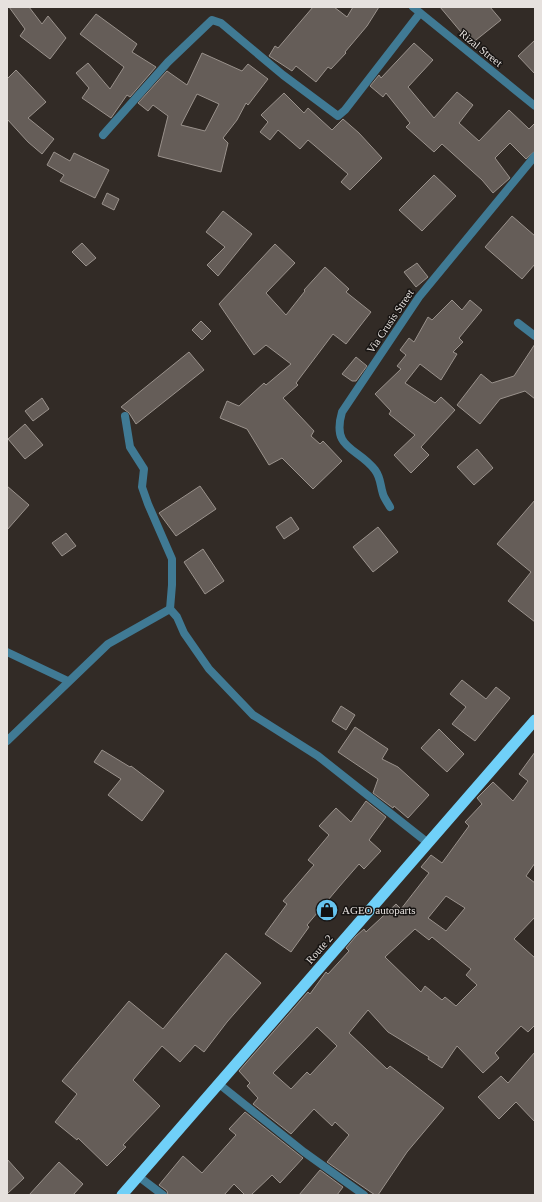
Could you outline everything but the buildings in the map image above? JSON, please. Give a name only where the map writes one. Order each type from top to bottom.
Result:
[{"type":"highway","name":"Route 2","points":[[122,1195],[535,720]]},
{"type":"street","name":"Rizal Street","points":[[413,7],[535,106]]},
{"type":"street","points":[[103,135],[168,62],[212,20],[221,23],[283,75],[338,116],[345,110],[420,13]]},
{"type":"street","name":"Via Crusis Street","points":[[390,507],[382,493],[380,477],[374,469],[352,450],[339,435],[338,426],[342,412],[419,297],[535,156]]},
{"type":"street","points":[[518,323],[535,336]]},
{"type":"street","points":[[125,416],[130,447],[144,469],[142,487],[172,559],[170,609],[177,617],[184,634],[210,669],[252,715],[318,756],[428,843]]},
{"type":"street","points":[[7,741],[108,644],[170,609]]},
{"type":"street","points":[[7,652],[68,681]]},
{"type":"street","points":[[219,1084],[304,1152],[364,1195]]},
{"type":"street","points":[[138,1176],[163,1195]]},
{"type":"place","name":"AGEO autoparts","points":[[327,910]]}]
